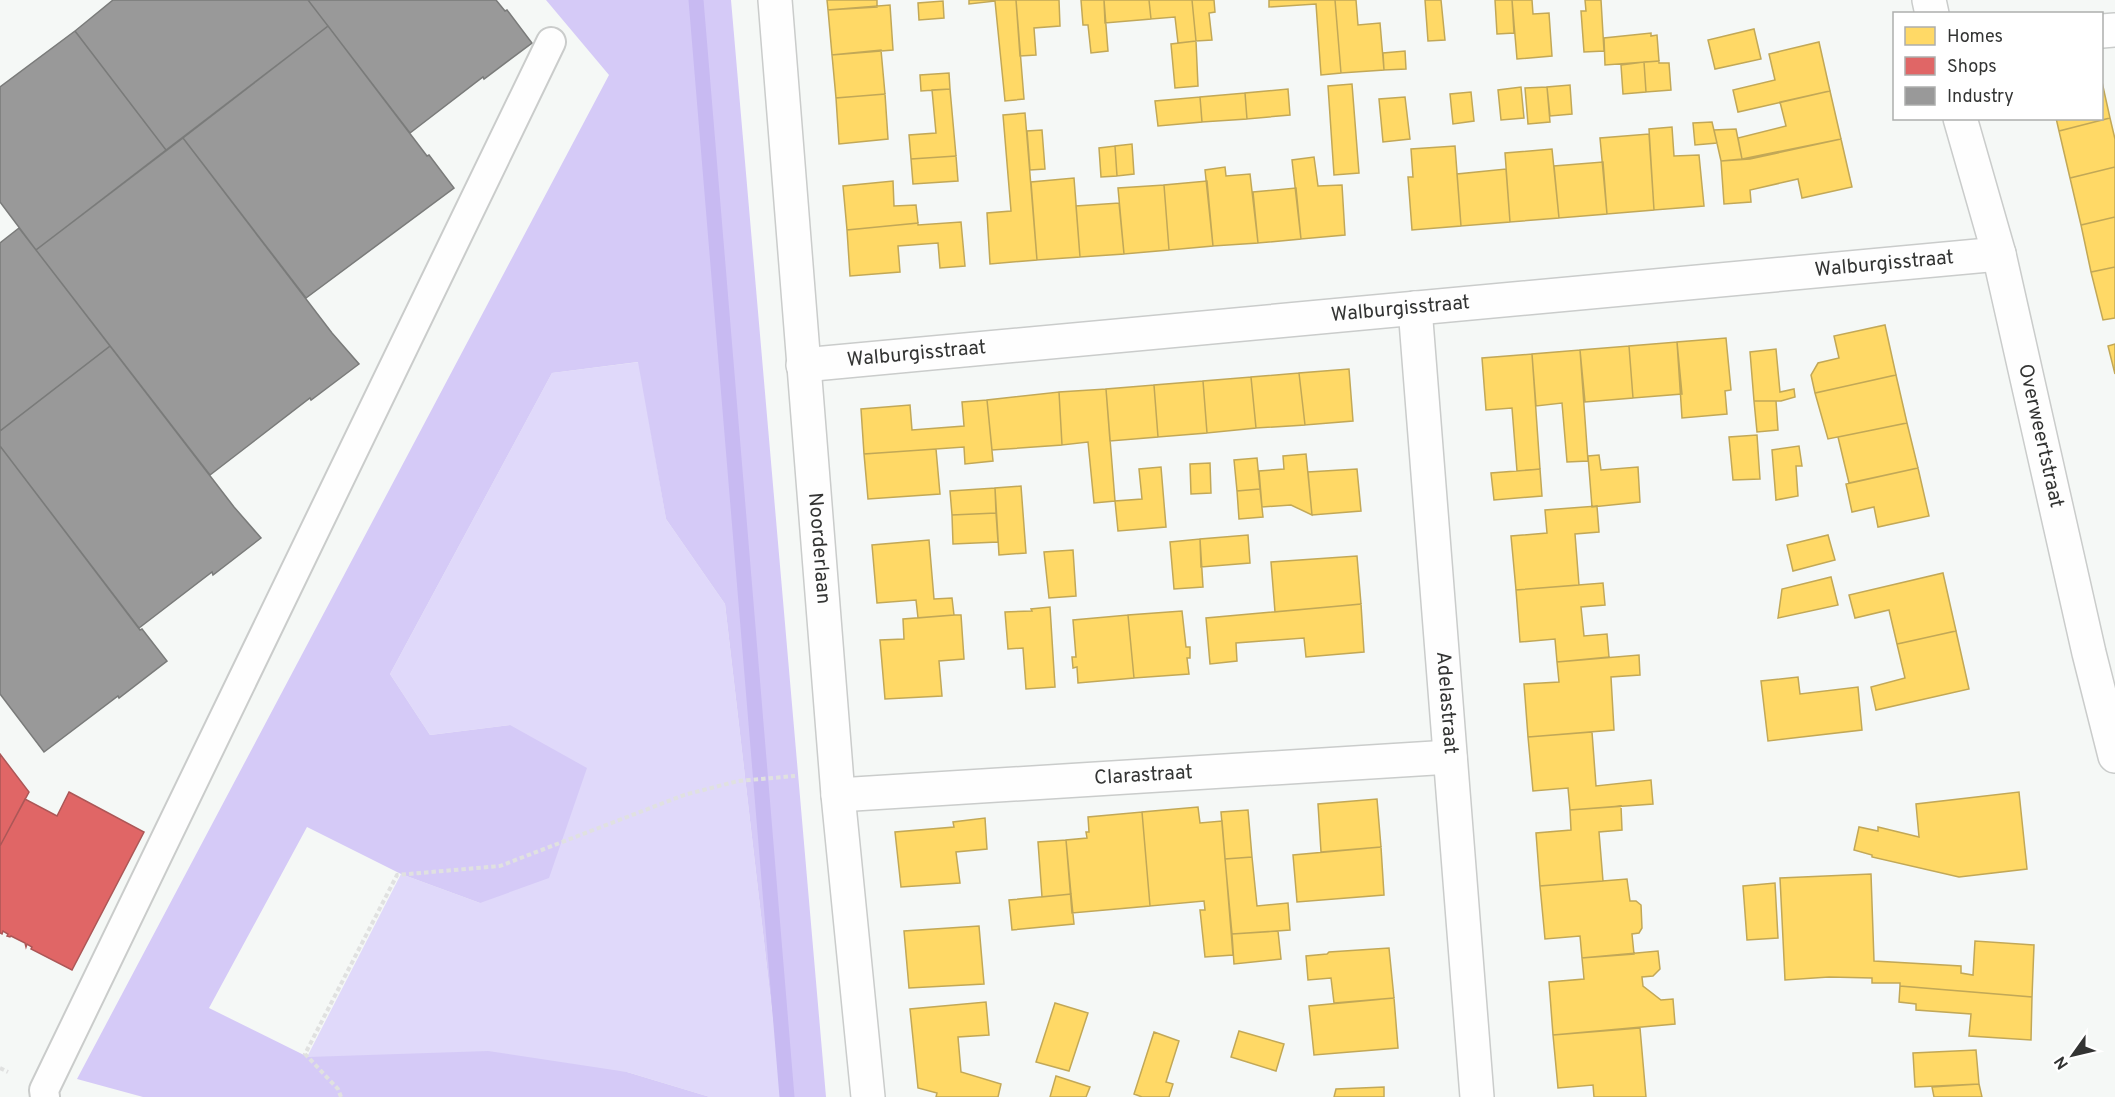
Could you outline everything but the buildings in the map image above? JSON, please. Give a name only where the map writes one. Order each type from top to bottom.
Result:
[{"type":"street","name":"Noorderlaan","points":[[775,0],[838,795],[868,1097]]},
{"type":"street","name":"Overweertstraat","points":[[1961,120],[1999,254],[2102,652],[2115,756]]},
{"type":"street","name":"Walburgisstraat","points":[[803,365],[1999,254]]},
{"type":"street","name":"Adelastraat","points":[[1415,308],[1477,1097]]},
{"type":"street","name":"Clarastraat","points":[[838,795],[1450,757]]},
{"type":"lane","points":[[45,1097],[44,1090],[49,1079],[550,42]]},
{"type":"path","points":[[341,1097],[338,1089],[305,1054],[397,875],[500,866],[684,795],[738,781],[805,775]]},
{"type":"shaded area","points":[[546,0],[731,0],[826,1097],[782,1097],[725,604],[666,519],[638,362],[552,373],[390,674],[430,735],[510,725],[587,768],[549,878],[480,903],[401,874],[307,827],[209,1008],[308,1057],[488,1051],[627,1072],[710,1097],[143,1097],[77,1079],[609,75]]},
{"type":"shaded area","points":[[639,362],[666,519],[725,604],[782,1097],[710,1097],[627,1072],[307,1057],[401,874],[480,903],[510,725],[430,735],[390,674],[552,373]]},
{"type":"waterway","points":[[696,0],[787,1097]]}]
